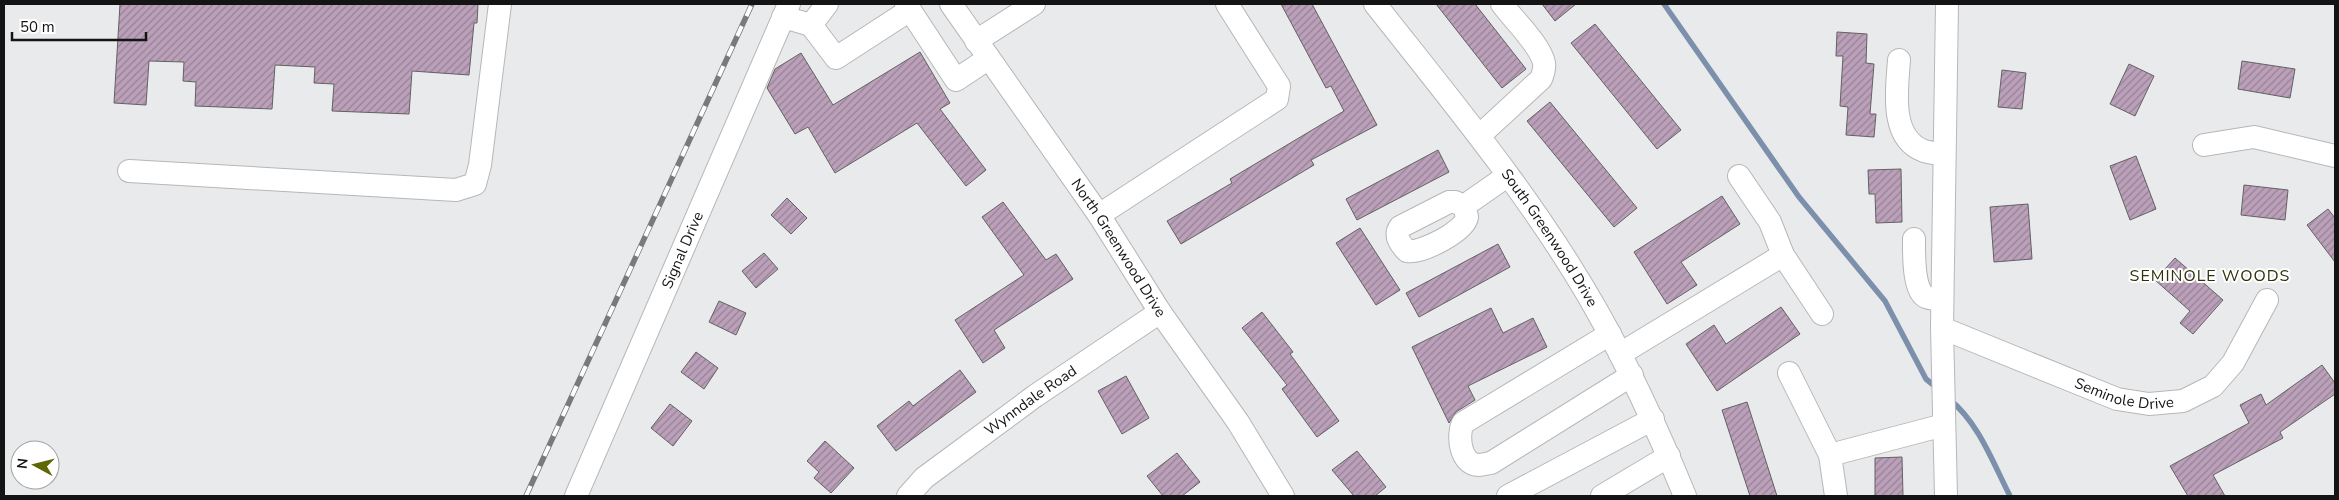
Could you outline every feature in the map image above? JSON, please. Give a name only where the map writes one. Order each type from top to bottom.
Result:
[{"type":"street","points":[[129,172],[456,190],[475,184],[480,164],[500,4]]},
{"type":"street","points":[[811,25],[827,4]]},
{"type":"street","name":"North Greenwood Drive","points":[[951,4],[1099,215],[1160,312],[1238,422],[1283,496]]},
{"type":"street","points":[[786,10],[811,25],[836,58],[908,7],[956,80],[983,50],[1034,4]]},
{"type":"street","points":[[1099,215],[1277,99],[1279,86],[1227,4]]},
{"type":"street","name":"South Greenwood Drive","points":[[1375,4],[1479,136],[1544,227],[1610,334],[1632,375],[1685,496]]},
{"type":"street","points":[[1479,136],[1541,79],[1544,73],[1541,54],[1502,4]]},
{"type":"street","points":[[1946,496],[1942,300],[1947,4]]},
{"type":"street","name":"Signal Drive","points":[[576,496],[786,10]]},
{"type":"street","points":[[1899,60],[1897,93],[1900,125],[1906,138],[1914,146],[1924,151],[1943,154]]},
{"type":"street","points":[[2204,146],[2254,137],[2335,156]]},
{"type":"street","points":[[1464,206],[1507,176]]},
{"type":"street","points":[[1739,176],[1770,222],[1783,255],[1822,314]]},
{"type":"street","points":[[1914,239],[1916,276],[1921,294],[1925,297],[1942,300]]},
{"type":"street","points":[[1620,354],[1783,255]]},
{"type":"street","name":"Seminole Drive","points":[[1942,328],[2117,399],[2149,404],[2183,401],[2213,386],[2234,364],[2267,300]]},
{"type":"street","name":"Wynndale Road","points":[[908,496],[924,478],[1035,396],[1160,312]]},
{"type":"street","points":[[1610,334],[1463,423],[1458,432],[1459,441],[1469,461],[1478,465],[1491,463],[1632,375]]},
{"type":"street","points":[[1789,373],[1830,455],[1836,496]]},
{"type":"street","points":[[1508,496],[1652,419]]},
{"type":"street","points":[[1830,455],[1944,425]]},
{"type":"street","points":[[1602,496],[1669,456]]},
{"type":"building","points":[[120,4],[478,4],[477,23],[474,23],[469,75],[412,71],[409,114],[332,111],[334,84],[314,83],[315,67],[275,65],[272,109],[195,106],[196,82],[183,81],[184,62],[149,61],[146,105],[114,103]]},
{"type":"building","points":[[1281,4],[1312,4],[1377,125],[1311,160],[1314,165],[1181,244],[1167,221],[1232,183],[1230,179],[1344,111],[1331,86],[1326,88]]},
{"type":"building","points":[[1436,4],[1475,4],[1526,69],[1502,88]]},
{"type":"building","points":[[1542,4],[1576,4],[1555,21]]},
{"type":"building","points":[[1595,24],[1681,130],[1657,149],[1571,43]]},
{"type":"building","points":[[1837,32],[1867,34],[1866,63],[1874,64],[1870,114],[1876,114],[1874,137],[1846,135],[1848,107],[1840,106],[1843,56],[1836,56]]},
{"type":"building","points":[[920,52],[950,103],[940,109],[986,170],[966,186],[917,123],[835,173],[808,127],[795,134],[767,88],[775,69],[801,53],[833,105]]},
{"type":"building","points":[[2242,61],[2295,69],[2290,98],[2238,89]]},
{"type":"building","points":[[2129,64],[2154,76],[2135,116],[2110,104]]},
{"type":"building","points":[[2002,70],[2026,73],[2022,109],[1998,107]]},
{"type":"building","points":[[1550,102],[1637,208],[1614,227],[1527,121]]},
{"type":"building","points":[[1438,150],[1449,172],[1357,220],[1346,199]]},
{"type":"building","points":[[2136,156],[2156,209],[2130,220],[2110,166]]},
{"type":"building","points":[[1901,169],[1902,222],[1876,223],[1875,194],[1869,194],[1868,170]]},
{"type":"building","points":[[2244,185],[2288,190],[2285,220],[2241,215]]},
{"type":"building","points":[[1722,196],[1740,224],[1681,262],[1697,285],[1667,304],[1634,252]]},
{"type":"building","points":[[787,198],[807,218],[791,234],[771,215]]},
{"type":"building","points":[[1003,202],[1046,260],[1056,254],[1073,279],[994,330],[1005,348],[983,363],[955,320],[1024,275],[982,217]]},
{"type":"building","points":[[2028,204],[2032,259],[1994,262],[1990,207]]},
{"type":"building","points":[[2328,209],[2335,218],[2335,262],[2307,225]]},
{"type":"building","points":[[1360,228],[1400,290],[1376,305],[1336,243]]},
{"type":"building","points":[[1498,244],[1510,267],[1419,317],[1406,293]]},
{"type":"building","points":[[764,253],[778,269],[756,288],[742,271]]},
{"type":"building","points":[[2175,258],[2223,300],[2193,334],[2180,323],[2190,311],[2155,280]]},
{"type":"building","points":[[719,301],[746,313],[736,335],[709,322]]},
{"type":"building","points":[[1781,307],[1800,334],[1717,391],[1686,344],[1714,325],[1726,344]]},
{"type":"building","points":[[1491,308],[1503,333],[1533,318],[1547,347],[1468,386],[1475,400],[1456,412],[1449,423],[1412,347]]},
{"type":"building","points":[[1262,312],[1293,352],[1290,354],[1339,421],[1317,437],[1282,389],[1287,385],[1242,328]]},
{"type":"building","points":[[696,352],[718,368],[704,389],[681,372]]},
{"type":"building","points":[[2322,365],[2335,383],[2335,394],[2280,432],[2283,438],[2213,475],[2225,496],[2188,496],[2170,466],[2249,423],[2240,405],[2261,394],[2266,405]]},
{"type":"building","points":[[960,370],[976,392],[896,451],[877,426],[909,401],[913,406]]},
{"type":"building","points":[[1126,376],[1149,418],[1122,434],[1098,391]]},
{"type":"building","points":[[1747,402],[1777,496],[1750,496],[1722,410]]},
{"type":"building","points":[[670,404],[692,421],[673,446],[651,428]]},
{"type":"building","points":[[825,441],[854,468],[831,493],[814,478],[819,472],[807,461]]},
{"type":"building","points":[[1357,451],[1386,487],[1375,496],[1354,496],[1332,470]]},
{"type":"building","points":[[1177,453],[1200,482],[1182,496],[1163,496],[1147,476]]},
{"type":"building","points":[[1902,457],[1903,496],[1875,496],[1875,458]]},
{"type":"waterway","points":[[1664,4],[1799,197],[1885,301],[1926,379],[1937,388]]},
{"type":"waterway","points":[[1949,399],[1960,409],[1977,432],[2010,496]]},
{"type":"railway","points":[[526,496],[752,4]]},
{"type":"district","name":"SEMINOLE WOODS","points":[[2210,276]]}]
